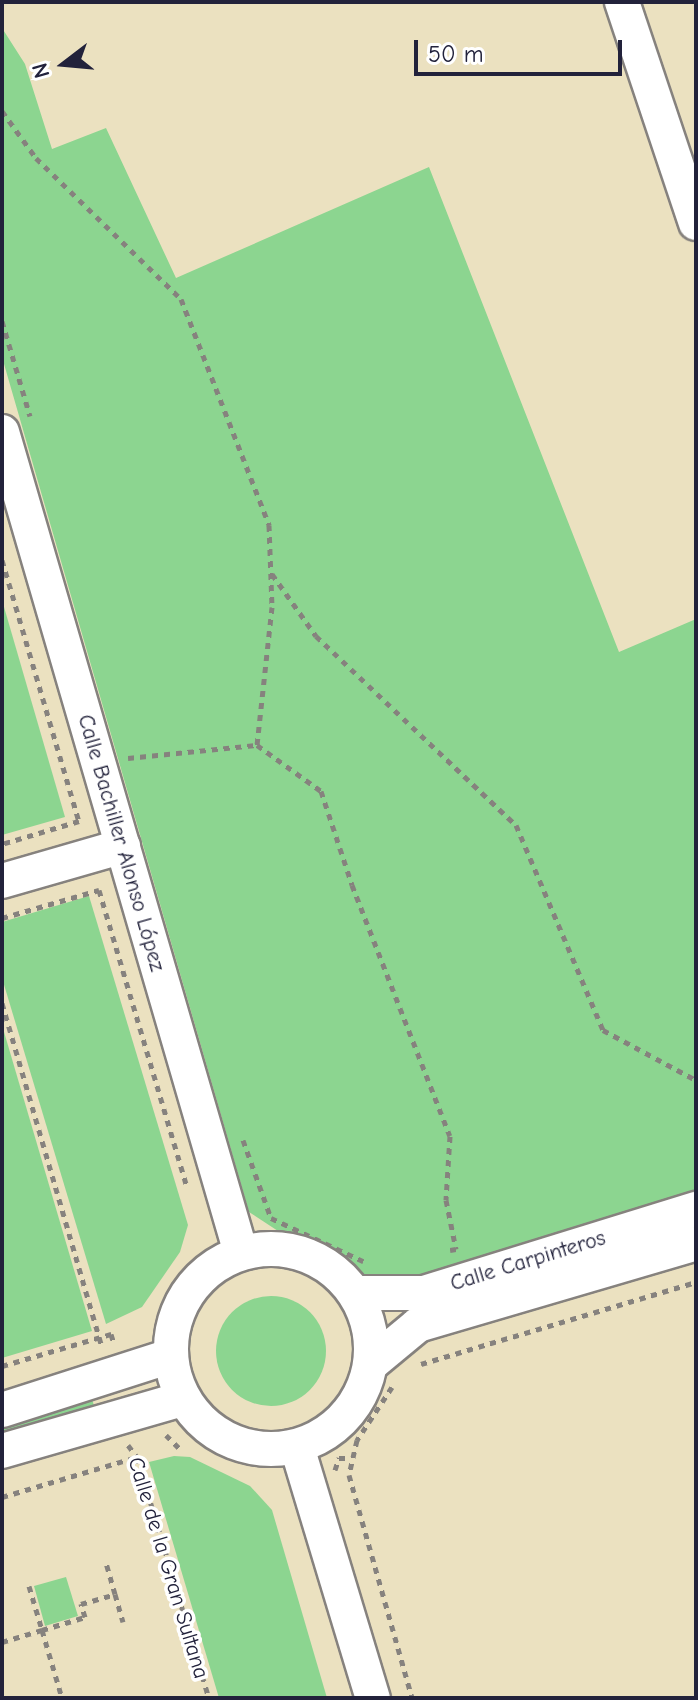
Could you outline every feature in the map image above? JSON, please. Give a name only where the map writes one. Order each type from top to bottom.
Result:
[{"type":"street","points":[[622,2],[696,223]]},
{"type":"street","name":"Calle Bachiller Alonso López","points":[[2,432],[241,1253]]},
{"type":"street","points":[[2,881],[123,846]]},
{"type":"street","name":"Calle Carpinteros","points":[[363,1279],[424,1293],[696,1209]]},
{"type":"street","name":"Calle Carpinteros","points":[[387,1368],[418,1325],[696,1243]]},
{"type":"street","points":[[267,1247],[320,1260],[363,1279],[368,1321],[387,1368],[346,1417],[297,1447],[253,1449],[214,1433],[182,1399],[170,1356],[179,1306],[203,1273],[241,1253],[267,1247]]},
{"type":"street","points":[[2,1410],[170,1356]]},
{"type":"street","points":[[2,1451],[121,1429],[182,1399]]},
{"type":"street","points":[[297,1447],[373,1698]]},
{"type":"path","points":[[2,111],[36,158],[181,299],[269,525],[271,573],[257,745]]},
{"type":"path","points":[[2,560],[79,821],[2,844]]},
{"type":"path","points":[[271,573],[316,636],[516,825],[603,1030],[696,1080]]},
{"type":"path","points":[[130,758],[257,745],[321,791],[352,885],[450,1136],[446,1200],[456,1249],[442,1253]]},
{"type":"path","points":[[2,918],[99,890],[190,1196]]},
{"type":"path","points":[[2,1003],[101,1337],[106,1378]]},
{"type":"path","points":[[261,1203],[279,1223],[363,1279]]},
{"type":"path","points":[[410,1369],[696,1282]]},
{"type":"path","points":[[2,1366],[111,1334]]},
{"type":"path","points":[[387,1368],[357,1440],[349,1475],[412,1698]]},
{"type":"path","name":"Calle de la Gran Sultana","points":[[121,1429],[137,1457],[209,1698]]},
{"type":"path","points":[[2,1497],[137,1457]]},
{"type":"path","points":[[105,1560],[123,1622]]},
{"type":"path","points":[[29,1586],[62,1698]]},
{"type":"path","points":[[2,1642],[85,1617],[81,1604],[115,1594]]},
{"type":"green space","points":[[2,28],[25,64],[52,149],[106,128],[176,278],[429,167],[619,652],[696,619],[696,1195],[374,1294],[249,1212],[2,357]]},
{"type":"green space","points":[[2,600],[65,817],[2,835]]},
{"type":"green space","points":[[89,896],[188,1225],[180,1252],[142,1307],[106,1324],[2,978],[2,922]]},
{"type":"green space","points":[[2,1025],[92,1331],[2,1358]]},
{"type":"green space","points":[[271,1296],[292,1300],[310,1312],[322,1330],[326,1351],[322,1372],[310,1390],[292,1402],[271,1406],[250,1402],[232,1390],[220,1372],[216,1351],[220,1330],[232,1312],[250,1300]]},
{"type":"green space","points":[[92,1399],[95,1409],[2,1436],[2,1426]]},
{"type":"green space","points":[[174,1456],[190,1457],[250,1486],[272,1510],[327,1698],[219,1698],[149,1462]]},
{"type":"green space","points":[[66,1577],[78,1616],[45,1626],[34,1586]]}]
